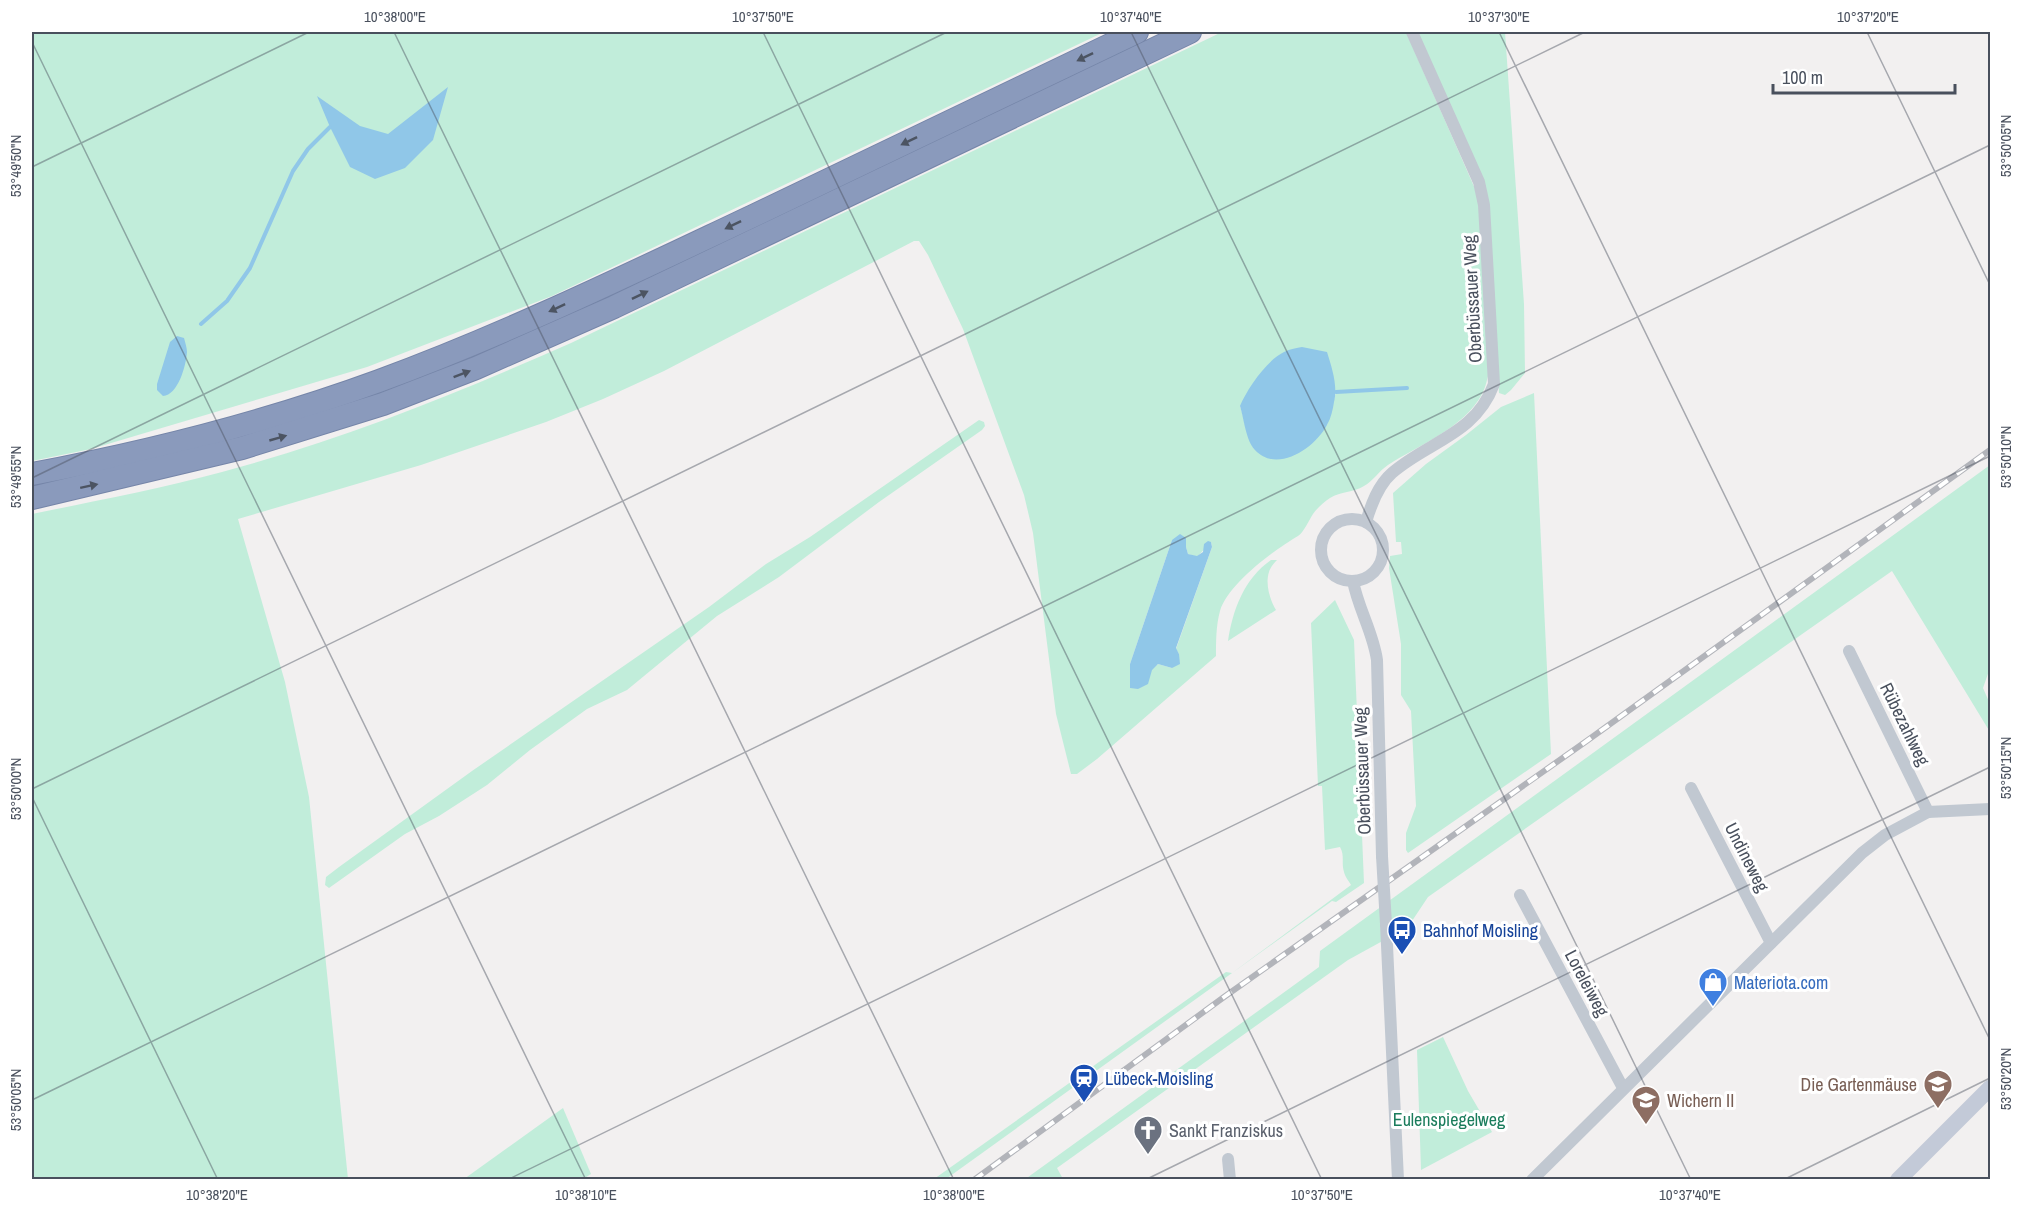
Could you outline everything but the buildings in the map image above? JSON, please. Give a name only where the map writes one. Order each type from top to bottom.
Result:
[{"type":"highway","points":[[32,474],[97,461],[237,426],[376,382],[468,347],[605,286],[1137,32]]},
{"type":"highway","points":[[32,498],[242,448],[383,404],[476,368],[614,307],[1190,32]]},
{"type":"main road","points":[[1898,1179],[1990,1088]]},
{"type":"street","name":"Oberbüssauer Weg","points":[[1366,522],[1372,501],[1391,474],[1469,422],[1488,400],[1494,384],[1484,205],[1479,182],[1412,32]]},
{"type":"street","points":[[1351,518],[1366,522],[1377,531],[1381,538],[1383,553],[1382,560],[1373,572],[1360,580],[1353,581],[1338,578],[1332,573],[1323,561],[1321,546],[1326,532],[1337,522],[1351,518]]},
{"type":"street","name":"Oberbüssauer Weg","points":[[1353,581],[1359,607],[1375,645],[1377,660],[1382,856],[1398,1179]]},
{"type":"street","name":"Rübezahlweg","points":[[1849,651],[1928,812]]},
{"type":"street","name":"Undineweg","points":[[1691,788],[1771,943]]},
{"type":"street","points":[[1532,1179],[1862,853],[1885,835],[1928,812],[1990,809]]},
{"type":"street","name":"Loreleiweg","points":[[1520,896],[1623,1088]]},
{"type":"street","points":[[1228,1159],[1230,1179]]},
{"type":"green space","points":[[32,32],[1104,32],[552,296],[367,367],[91,449],[32,461]]},
{"type":"green space","points":[[1222,32],[1406,32],[1476,191],[1489,372],[1482,394],[1464,417],[1440,435],[1388,465],[1364,486],[1338,494],[1321,505],[1300,534],[1242,579],[1232,590],[1220,611],[1216,656],[1077,774],[1071,774],[1056,714],[1033,533],[1024,495],[963,329],[919,241],[914,241],[664,371],[603,399],[546,422],[421,465],[238,519],[285,682],[309,797],[348,1179],[32,1179],[32,514],[198,478],[267,459],[399,414],[571,343]],"holes":[[[1336,392],[1327,425],[1254,449],[1240,406]],[[1172,540],[1186,547],[1188,554],[1197,557],[1211,542],[1212,547],[1176,649],[1179,654],[1172,668],[1158,664],[1130,688],[1130,664]]]},
{"type":"green space","points":[[1416,32],[1505,32],[1524,304],[1525,373],[1505,395],[1499,393],[1487,199]]},
{"type":"green space","points":[[1534,393],[1551,754],[1408,853],[1406,833],[1416,806],[1411,711],[1401,695],[1401,644],[1389,568],[1390,556],[1402,554],[1401,542],[1396,542],[1393,493],[1426,464],[1501,407]]},
{"type":"green space","points":[[979,420],[984,422],[985,426],[982,430],[879,502],[779,577],[717,616],[627,690],[587,709],[530,750],[487,785],[439,816],[405,834],[329,888],[325,885],[326,877],[472,771],[709,607],[766,564],[810,537]]},
{"type":"green space","points":[[1990,465],[1990,668],[1983,688],[1990,704],[1990,732],[1892,571],[1428,897],[1408,927],[1348,960],[1057,1168],[1063,1179],[1024,1180],[1319,967],[1320,951]]},
{"type":"green space","points":[[1271,560],[1277,560],[1268,577],[1270,597],[1276,610],[1228,641],[1241,596],[1254,576]]},
{"type":"green space","points":[[1335,600],[1354,640],[1364,883],[1336,902],[1332,901],[946,1179],[934,1179],[1226,972],[1232,973],[1351,885],[1345,874],[1340,847],[1325,850],[1322,786],[1318,786],[1311,623]]},
{"type":"green space","name":"Eulenspiegelweg","points":[[1443,1037],[1468,1091],[1492,1132],[1421,1170],[1417,1050]]},
{"type":"green space","points":[[563,1108],[591,1174],[583,1179],[464,1179]]},
{"type":"water","points":[[448,87],[433,140],[405,168],[375,179],[350,167],[317,96],[360,126],[388,134]]},
{"type":"water","points":[[177,336],[184,338],[187,352],[185,365],[173,391],[163,396],[157,390],[157,384],[170,342]]},
{"type":"water","points":[[1302,347],[1327,352],[1335,390],[1331,416],[1321,434],[1305,449],[1284,459],[1264,457],[1249,441],[1240,406],[1247,392],[1271,361],[1284,352]]},
{"type":"water","points":[[1180,534],[1186,538],[1188,554],[1197,556],[1203,552],[1204,544],[1208,541],[1211,542],[1212,547],[1176,648],[1180,664],[1172,668],[1158,664],[1152,670],[1148,684],[1138,689],[1130,688],[1130,664],[1172,540]]},
{"type":"waterway","points":[[201,324],[227,301],[250,268],[293,171],[308,149],[330,127]]},
{"type":"waterway","points":[[1336,392],[1407,388]]},
{"type":"railway","points":[[974,1180],[1224,997],[1588,740],[1990,450]]},
{"type":"place","name":"Bahnhof Moisling","points":[[1402,956]]},
{"type":"place","name":"Materiota.com","points":[[1713,1008]]},
{"type":"place","name":"Lübeck-Moisling","points":[[1084,1104]]},
{"type":"place","name":"Die Gartenmäuse","points":[[1938,1110]]},
{"type":"place","name":"Wichern II","points":[[1646,1126]]},
{"type":"place","name":"Sankt Franziskus","points":[[1148,1156]]}]
